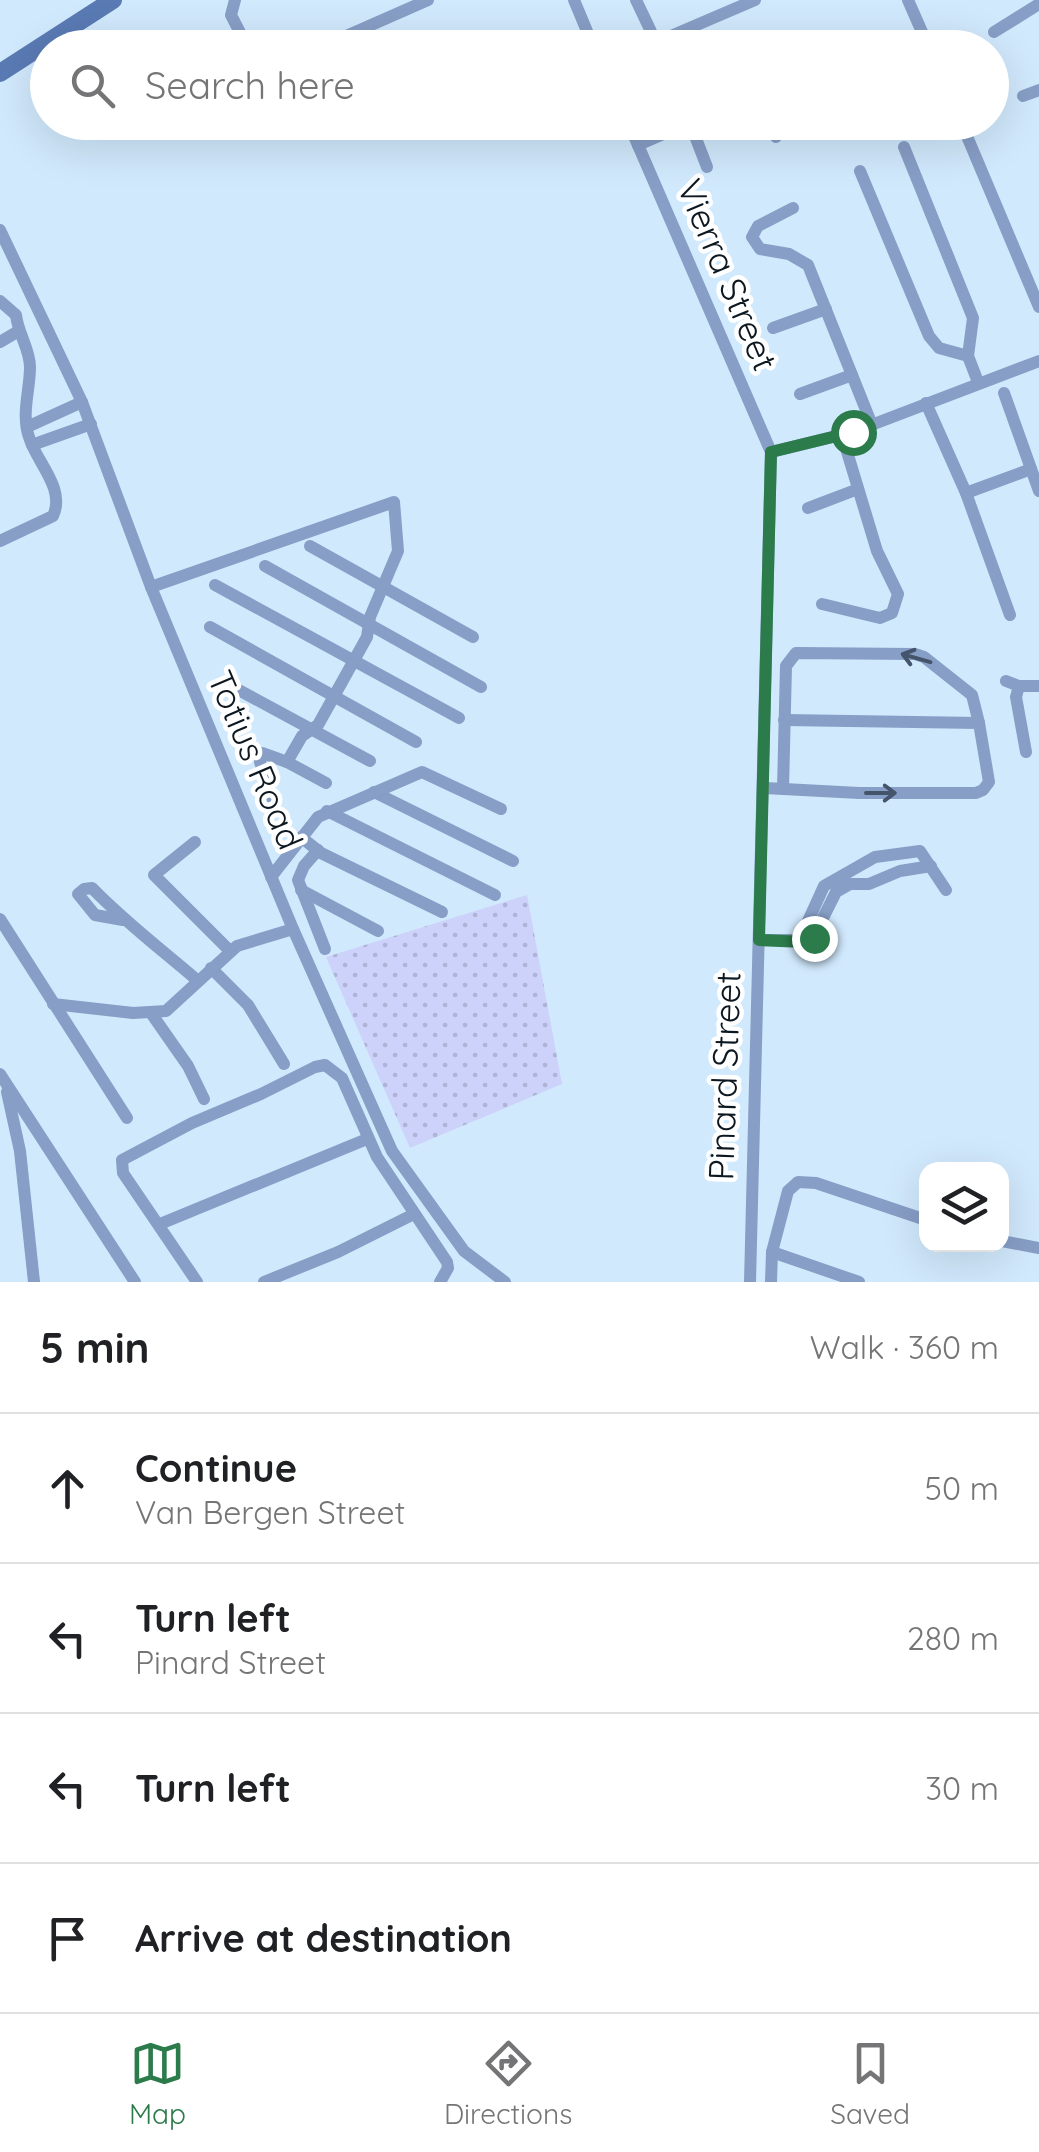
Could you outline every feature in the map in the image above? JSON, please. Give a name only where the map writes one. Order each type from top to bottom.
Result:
[{"type":"main road","points":[[67,30],[114,0]]},
{"type":"main road","points":[[0,73],[30,54]]},
{"type":"street","points":[[235,0],[231,16],[238,30]]},
{"type":"street","points":[[360,30],[428,0]]},
{"type":"street","points":[[574,0],[586,30]]},
{"type":"street","points":[[636,0],[645,30]]},
{"type":"street","points":[[714,0],[721,14]]},
{"type":"street","points":[[684,30],[755,0]]},
{"type":"street","points":[[908,0],[921,30]]},
{"type":"street","points":[[997,30],[1039,4]]},
{"type":"street","points":[[1022,96],[1039,90]]},
{"type":"street","name":"Vierra Street","points":[[636,140],[771,452]]},
{"type":"street","points":[[638,146],[652,140]]},
{"type":"street","points":[[698,140],[708,167]]},
{"type":"street","points":[[969,140],[1039,307]]},
{"type":"street","points":[[904,147],[973,318],[968,356],[978,382]]},
{"type":"street","points":[[860,171],[930,336],[939,348],[968,356]]},
{"type":"street","points":[[793,208],[758,226],[752,237],[760,250],[789,254],[808,265],[872,425]]},
{"type":"street","name":"Totius Road","points":[[0,230],[82,402],[151,587],[271,878],[402,1167],[464,1252],[504,1282]]},
{"type":"street","points":[[0,301],[16,315],[28,355],[27,426],[48,475],[56,508],[52,516],[0,541]]},
{"type":"street","points":[[773,328],[826,309]]},
{"type":"street","points":[[0,342],[18,332]]},
{"type":"street","points":[[771,452],[842,436],[1039,361]]},
{"type":"street","points":[[800,394],[852,375]]},
{"type":"street","points":[[1004,393],[1039,490]]},
{"type":"street","points":[[27,426],[82,402]]},
{"type":"street","points":[[926,404],[966,492],[1010,615]]},
{"type":"street","points":[[32,445],[91,424]]},
{"type":"street","points":[[822,604],[880,618],[892,614],[898,601],[895,586],[877,551],[842,436]]},
{"type":"street","name":"Pinard Street","points":[[750,1282],[771,452]]},
{"type":"street","points":[[966,492],[1031,469]]},
{"type":"street","points":[[808,508],[858,488]]},
{"type":"street","points":[[151,587],[394,502],[398,551],[368,624],[368,637],[334,698],[312,730],[302,736],[288,762]]},
{"type":"street","points":[[310,546],[474,637]]},
{"type":"street","points":[[266,566],[481,686]]},
{"type":"street","points":[[215,585],[458,718]]},
{"type":"street","points":[[210,627],[416,742]]},
{"type":"street","points":[[765,788],[859,794],[980,792],[989,782],[972,695],[914,654],[796,652],[788,660],[783,789]]},
{"type":"street","points":[[1026,752],[1012,684],[1039,686]]},
{"type":"street","points":[[235,688],[370,762]]},
{"type":"street","points":[[784,720],[979,723]]},
{"type":"street","points":[[273,800],[259,757],[262,753],[326,783]]},
{"type":"street","points":[[271,878],[301,837],[326,812],[422,772],[501,809]]},
{"type":"street","points":[[374,792],[512,862]]},
{"type":"street","points":[[326,812],[496,895]]},
{"type":"street","points":[[301,837],[318,850],[442,912]]},
{"type":"street","points":[[194,842],[154,875],[230,951]]},
{"type":"street","points":[[318,850],[299,875],[300,890],[325,949]]},
{"type":"street","points":[[759,940],[798,941],[805,933],[821,890],[851,877],[875,856],[923,852],[946,890]]},
{"type":"street","points":[[851,877],[869,884],[900,871],[932,866]]},
{"type":"street","points":[[300,890],[378,930]]},
{"type":"street","points":[[0,919],[127,1118]]},
{"type":"street","points":[[123,920],[198,980]]},
{"type":"street","points":[[53,1004],[166,1011],[237,946],[293,929]]},
{"type":"street","points":[[211,968],[248,1005],[284,1064]]},
{"type":"street","points":[[151,1013],[188,1066],[204,1099]]},
{"type":"street","points":[[196,1282],[123,1173],[124,1156],[325,1065],[342,1078],[367,1138],[447,1262],[440,1282]]},
{"type":"street","points":[[0,1074],[20,1151],[34,1282]]},
{"type":"street","points":[[0,1074],[135,1282]]},
{"type":"street","points":[[160,1224],[367,1138]]},
{"type":"street","points":[[771,1282],[772,1252],[788,1192],[798,1182],[816,1183],[919,1218]]},
{"type":"street","points":[[264,1282],[338,1252],[414,1214]]},
{"type":"street","points":[[1009,1242],[1039,1248]]},
{"type":"street","points":[[772,1252],[860,1282]]},
{"type":"shaded area","points":[[527,895],[562,1084],[410,1148],[326,957]]},
{"type":"route","points":[[814,938],[805,942],[759,940],[771,452],[853,432]]}]
